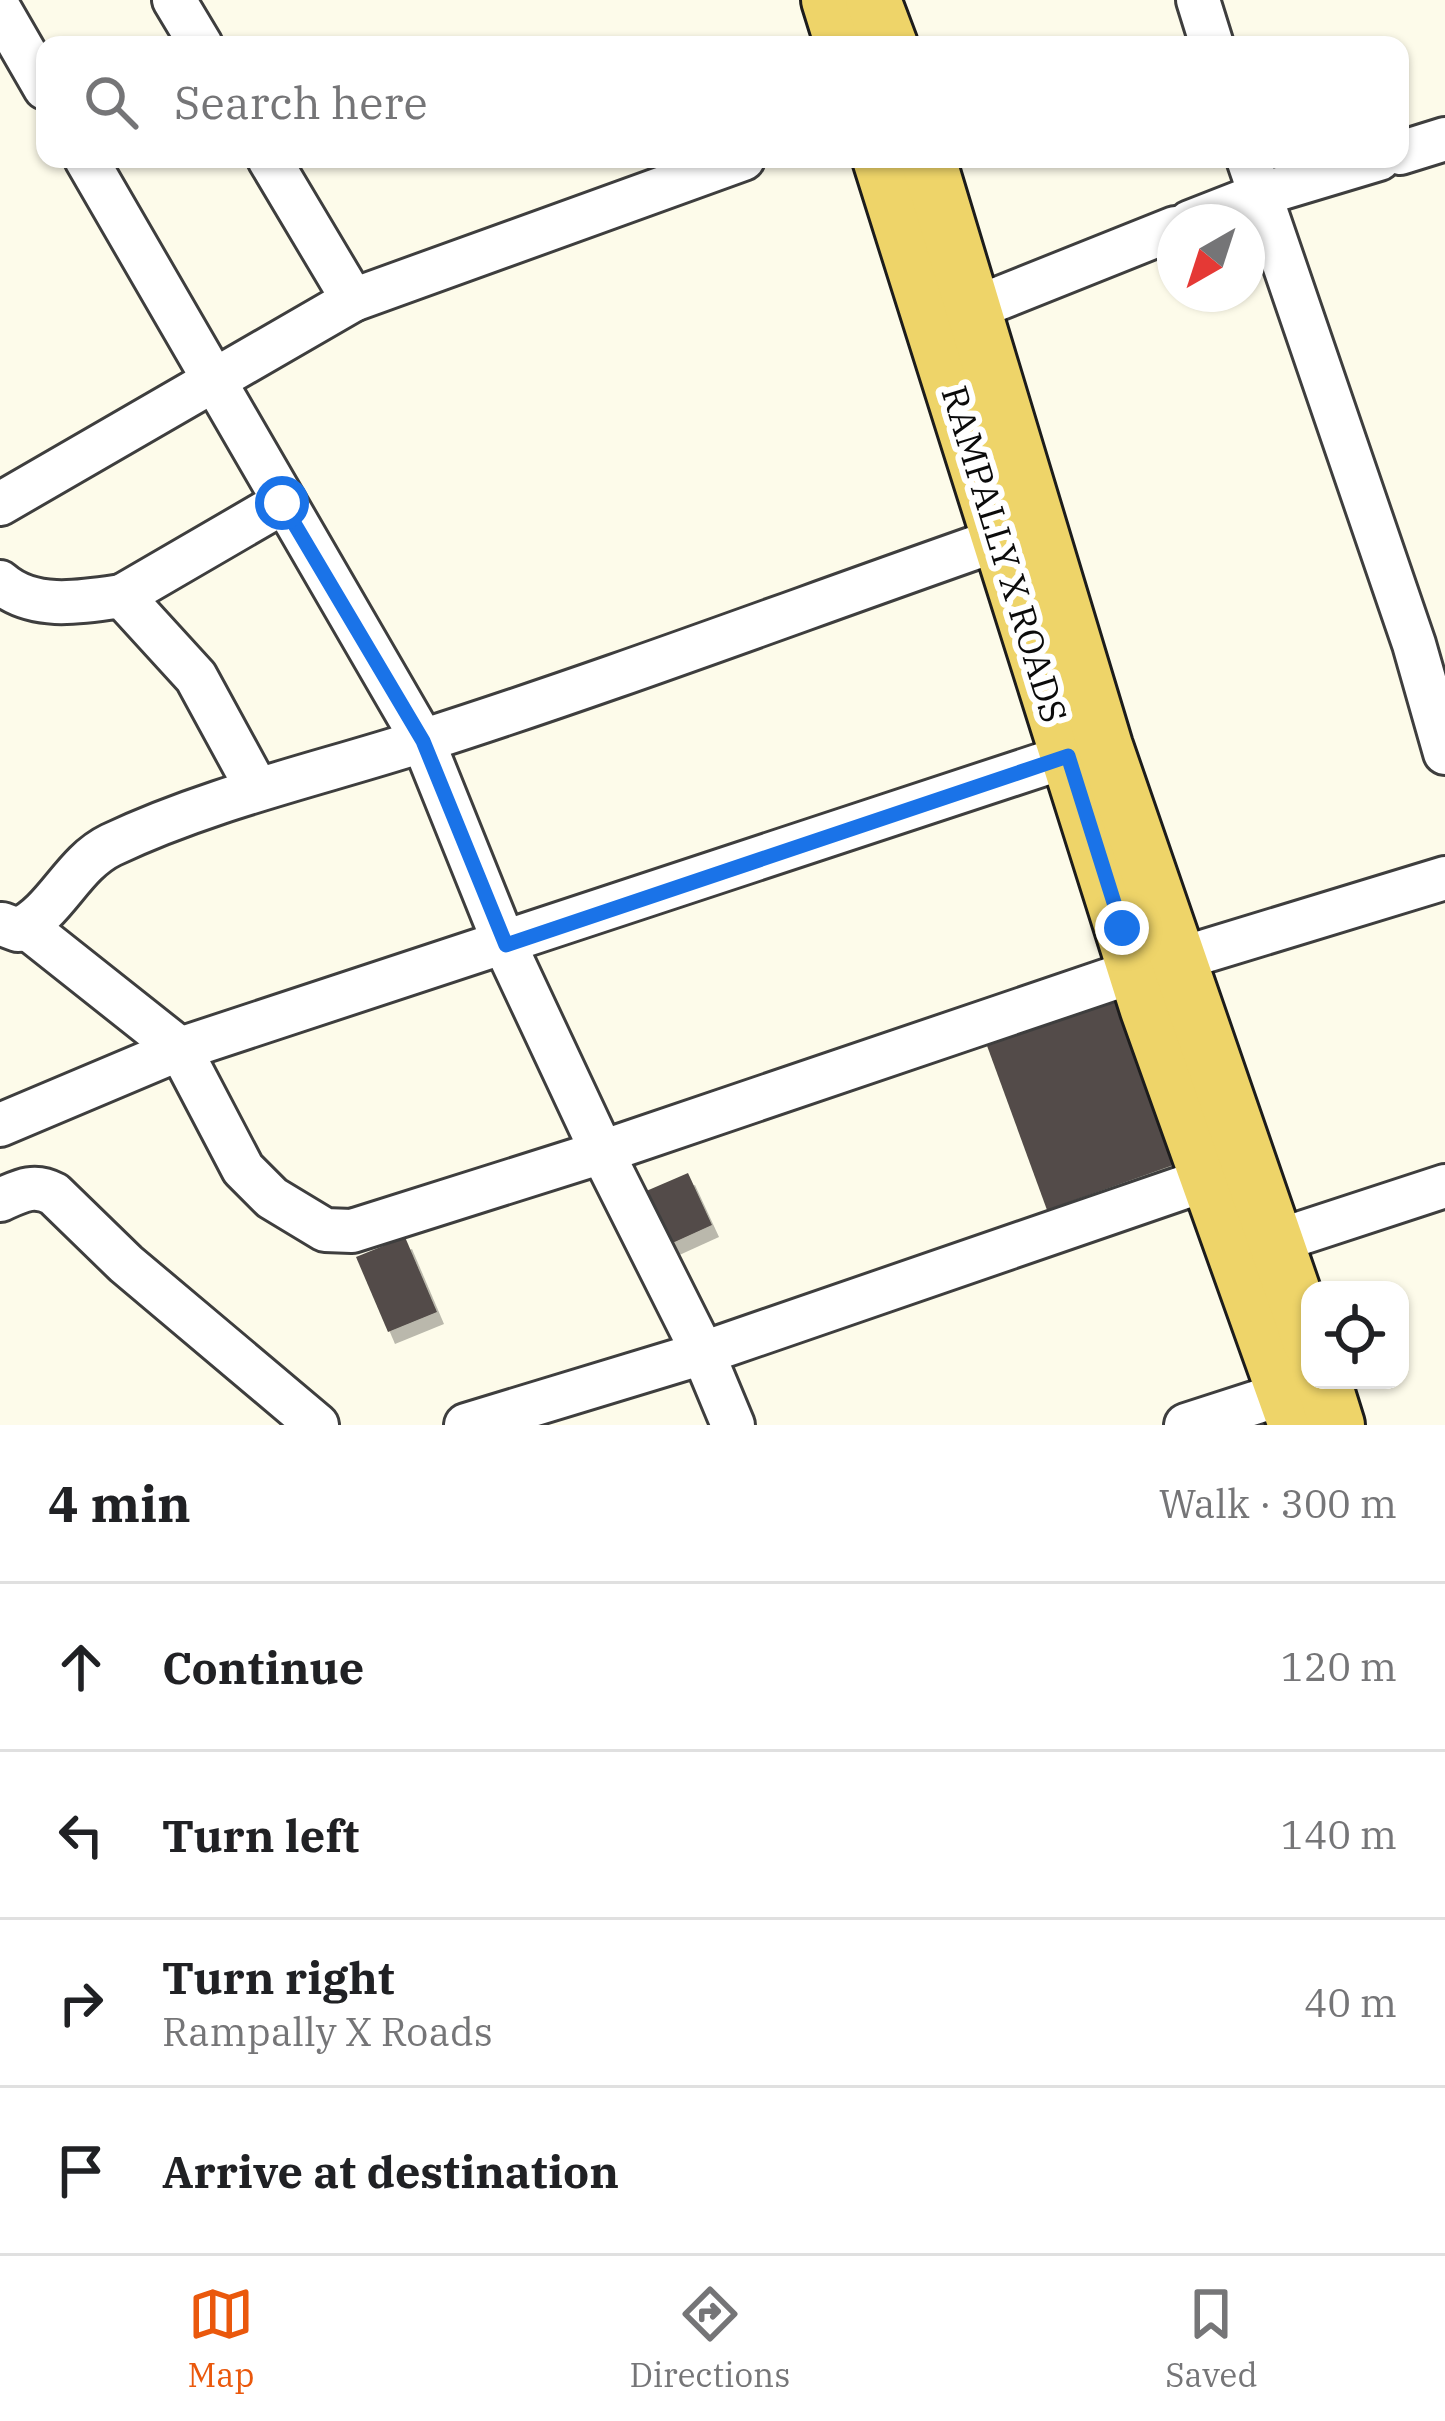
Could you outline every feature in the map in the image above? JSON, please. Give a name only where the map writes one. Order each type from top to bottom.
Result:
[{"type":"main road","points":[[829,0],[840,36]]},
{"type":"main road","points":[[873,0],[887,36]]},
{"type":"main road","name":"RAMPALLY X ROADS","points":[[883,168],[1068,756],[1156,965],[1208,1179],[1301,1400],[1337,1425]]},
{"type":"main road","points":[[931,168],[1105,746],[1156,965],[1276,1241],[1301,1315]]},
{"type":"street","points":[[174,0],[196,36]]},
{"type":"street","points":[[1198,0],[1209,36]]},
{"type":"street","points":[[3,20],[36,73]]},
{"type":"street","points":[[1409,150],[1445,139]]},
{"type":"street","points":[[91,168],[423,741],[506,945],[703,1353],[733,1425]]},
{"type":"street","points":[[274,168],[353,300]]},
{"type":"street","points":[[0,504],[353,300],[717,168]]},
{"type":"street","points":[[1216,204],[1254,177],[1316,168]]},
{"type":"street","points":[[1254,177],[1430,639],[1445,753]]},
{"type":"street","points":[[976,308],[1157,235]]},
{"type":"street","points":[[0,582],[15,595],[71,604],[122,596],[282,503]]},
{"type":"street","points":[[13,924],[35,921],[79,869],[108,846],[257,789],[423,741],[1000,539]]},
{"type":"street","points":[[122,596],[196,677],[257,789]]},
{"type":"street","points":[[0,1125],[180,1049],[1068,756]]},
{"type":"street","points":[[13,924],[180,1049],[243,1169],[272,1198],[325,1230],[352,1232],[1156,965],[1445,878]]},
{"type":"street","points":[[466,1425],[703,1353],[1208,1179]]},
{"type":"street","points":[[1276,1241],[1445,1186]]},
{"type":"street","points":[[0,1200],[42,1187],[54,1194],[126,1264],[316,1425]]},
{"type":"street","points":[[1186,1425],[1301,1400]]},
{"type":"building","points":[[1118,996],[1179,1163],[1047,1210],[986,1043]]},
{"type":"building","points":[[688,1173],[712,1225],[668,1245],[644,1192]]},
{"type":"building","points":[[405,1237],[437,1312],[388,1332],[356,1257]]},
{"type":"route","points":[[282,503],[423,741],[506,945],[1068,756],[1122,928]]}]
